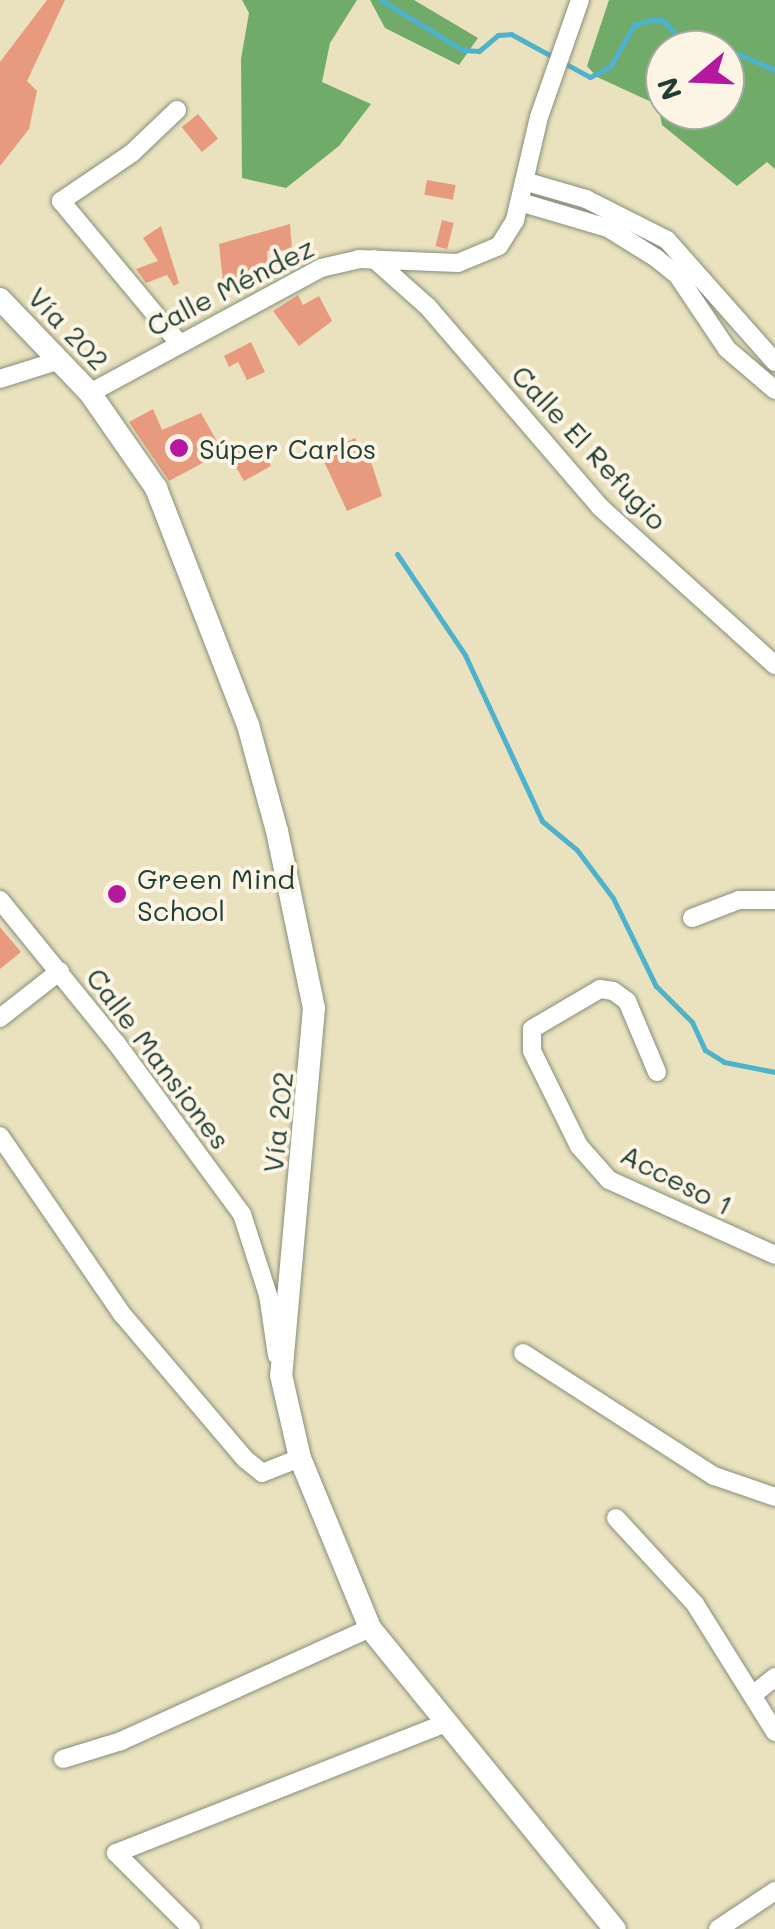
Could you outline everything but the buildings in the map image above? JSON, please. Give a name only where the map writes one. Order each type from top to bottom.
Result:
[{"type":"main road","name":"Vía 202","points":[[0,299],[90,392],[156,488],[248,725],[303,946],[314,1056],[281,1376],[300,1458],[370,1628],[443,1724],[615,1929]]},
{"type":"street","name":"Calle Méndez","points":[[90,392],[321,268],[374,259],[435,265],[474,259],[507,236],[520,202],[544,99],[580,0]]},
{"type":"street","points":[[177,110],[132,153],[61,201],[178,342]]},
{"type":"street","points":[[524,181],[586,198],[667,240],[775,362]]},
{"type":"street","points":[[520,202],[608,228],[656,258],[680,279],[727,349],[775,390]]},
{"type":"street","name":"Calle El Refugio","points":[[374,259],[428,307],[600,507],[775,665]]},
{"type":"street","points":[[0,379],[58,361]]},
{"type":"street","name":"Calle Mansiones","points":[[0,900],[60,971],[242,1214],[268,1295],[281,1376]]},
{"type":"street","points":[[692,918],[739,900],[775,900]]},
{"type":"street","points":[[0,1018],[60,971]]},
{"type":"street","name":"Acceso 1","points":[[657,1072],[626,1001],[613,991],[600,989],[532,1029],[532,1050],[579,1146],[609,1180],[775,1256]]},
{"type":"street","points":[[0,1136],[122,1314],[245,1459],[262,1473],[300,1458]]},
{"type":"street","points":[[523,1353],[714,1476],[775,1497]]},
{"type":"street","points":[[616,1518],[694,1604],[775,1732]]},
{"type":"street","points":[[63,1759],[121,1741],[370,1628]]},
{"type":"street","points":[[754,1694],[775,1677]]},
{"type":"street","points":[[191,1928],[116,1853],[443,1724]]},
{"type":"street","points":[[718,1929],[775,1891]]},
{"type":"green space","points":[[242,0],[357,0],[330,43],[322,82],[371,104],[339,146],[286,188],[242,178],[241,59],[249,13]]},
{"type":"green space","points":[[370,0],[414,0],[478,38],[459,65],[385,28]]},
{"type":"green space","points":[[609,0],[775,0],[775,169],[767,162],[737,186],[668,130],[745,130],[745,30],[645,30],[645,99],[597,77],[587,66]]},
{"type":"waterway","points":[[381,0],[463,50],[479,51],[498,35],[511,34],[590,77],[610,67],[634,25],[663,20],[672,30]]},
{"type":"waterway","points":[[745,57],[775,70]]},
{"type":"waterway","points":[[397,554],[465,655],[542,821],[577,850],[613,898],[656,986],[692,1022],[705,1050],[724,1062],[775,1072]]},
{"type":"place","name":"Súper Carlos","points":[[179,448]]},
{"type":"place","name":"Green Mind School","points":[[117,894]]}]
